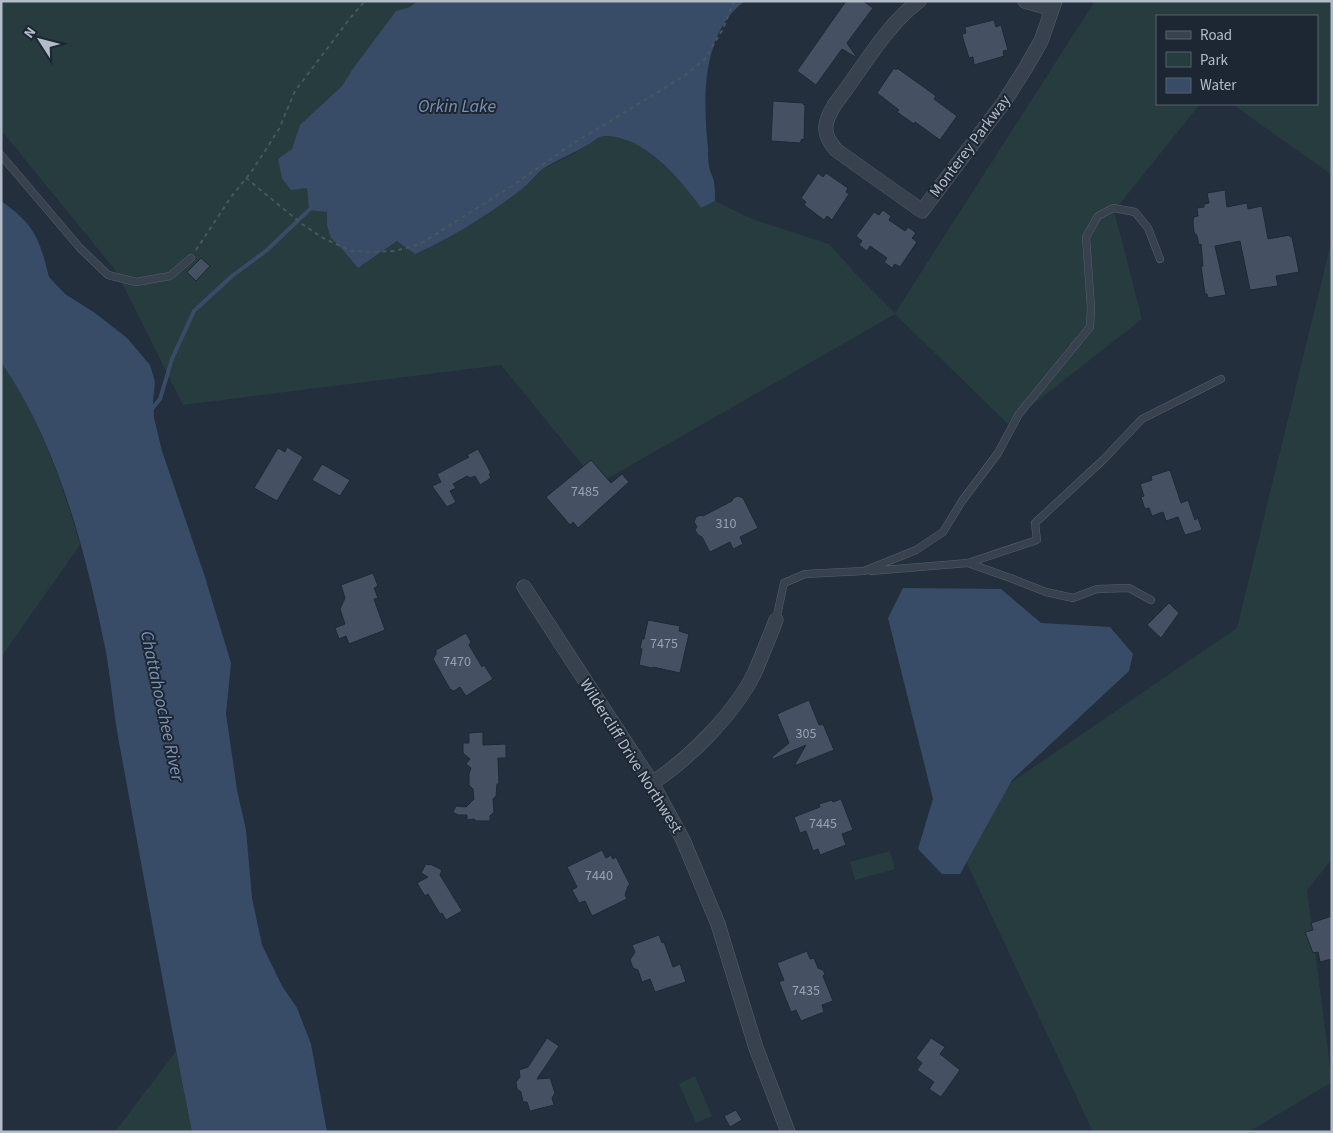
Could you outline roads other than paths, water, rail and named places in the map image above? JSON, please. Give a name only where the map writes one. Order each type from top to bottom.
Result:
[{"type":"street","name":"Monterey Parkway","points":[[919,1],[890,30],[835,104],[828,114],[825,132],[829,142],[836,150],[922,211],[1004,102],[1026,69],[1041,41],[1054,5],[1025,1]]},
{"type":"street","name":"Wildercliff Drive Northwest","points":[[524,587],[652,783],[683,840],[718,924],[750,1030],[788,1132]]},
{"type":"street","points":[[652,783],[670,771],[716,727],[733,707],[754,675],[776,620]]},
{"type":"lane","points":[[1,155],[80,248],[108,275],[136,282],[170,276],[191,258]]},
{"type":"lane","points":[[864,571],[916,550],[943,532],[962,501],[998,453],[1019,414],[1090,327],[1086,237],[1098,216],[1113,208],[1135,212],[1148,228],[1160,259]]},
{"type":"lane","points":[[776,620],[784,583],[805,574],[968,564],[1037,540],[1035,523],[1103,460],[1142,419],[1221,379]]},
{"type":"lane","points":[[968,564],[1046,592],[1073,598],[1097,589],[1129,588],[1151,600]]},
{"type":"water","name":"Orkin Lake","points":[[417,1],[745,1],[731,15],[720,31],[708,68],[705,109],[706,129],[709,169],[714,182],[715,201],[701,208],[672,172],[646,150],[618,137],[602,136],[544,168],[525,187],[484,216],[443,240],[415,254],[397,241],[358,268],[331,238],[327,226],[327,212],[309,210],[307,188],[291,190],[282,178],[278,159],[292,149],[300,125],[342,86],[396,11],[410,7]]},
{"type":"water","name":"Chattahoochee River","points":[[1,201],[21,218],[34,233],[49,277],[65,294],[95,313],[127,338],[150,365],[155,382],[154,418],[162,451],[204,574],[231,663],[226,714],[237,790],[246,830],[252,898],[262,945],[282,986],[297,1008],[311,1044],[327,1132],[192,1132],[119,742],[105,647],[88,573],[67,499],[54,463],[21,394],[1,362]]},
{"type":"water","points":[[903,588],[1001,589],[1041,623],[1110,627],[1133,654],[1129,671],[1012,780],[960,874],[942,874],[918,849],[933,799],[888,618]]},
{"type":"waterway","points":[[151,410],[160,399],[172,359],[194,311],[232,276],[267,250],[309,210]]}]
